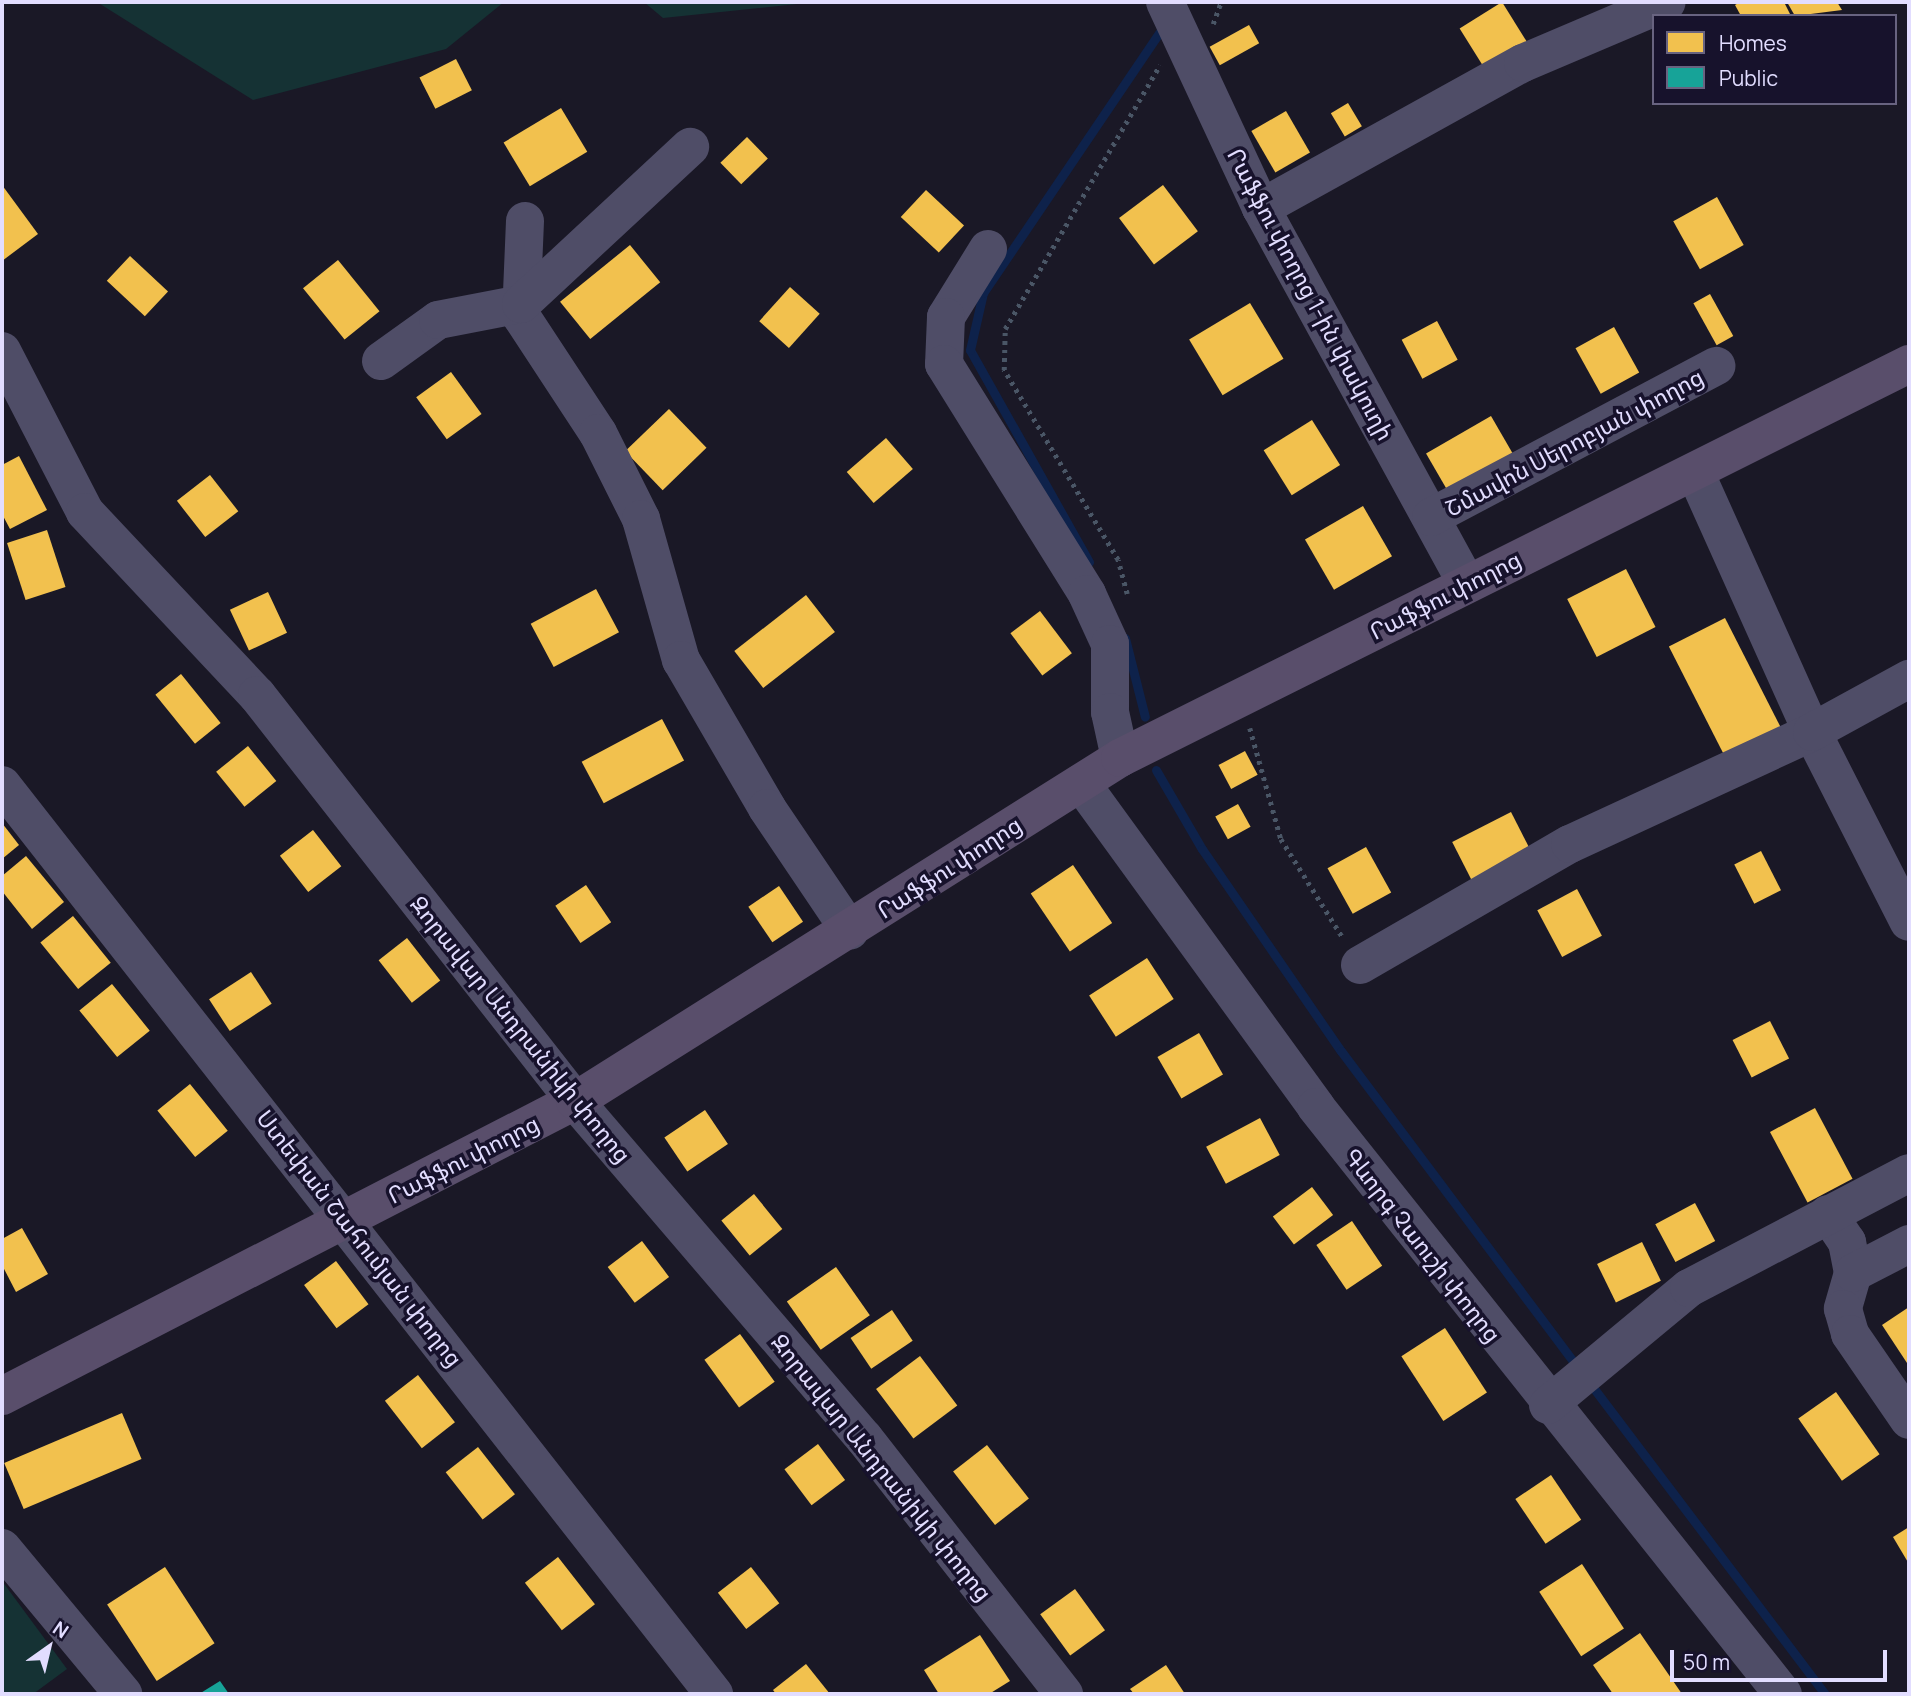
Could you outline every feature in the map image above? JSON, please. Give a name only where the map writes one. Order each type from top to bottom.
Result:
[{"type":"main road","name":"Րաֆֆու փողոց","points":[[2,1396],[575,1101],[1120,758],[1242,700],[1466,583],[1909,364]]},
{"type":"street","name":"Րաֆֆու փողոց 1-ին փակուղի","points":[[1165,2],[1261,208],[1466,583]]},
{"type":"street","points":[[1261,208],[1522,63],[1667,2]]},
{"type":"street","points":[[381,361],[438,320],[521,304],[690,146]]},
{"type":"street","points":[[525,221],[521,304],[534,339],[598,433],[641,519],[681,660],[767,808],[850,930]]},
{"type":"street","points":[[988,249],[946,317],[944,364],[1087,594],[1110,644],[1110,712],[1120,758]]},
{"type":"street","name":"Զորավար Անդրանիկի փողոց","points":[[2,351],[85,512],[257,695],[575,1101],[864,1438],[1064,1694]]},
{"type":"street","name":"Շմավոն Սերոբյան փողոց","points":[[1431,517],[1716,366]]},
{"type":"street","points":[[1695,472],[1812,732],[1909,922]]},
{"type":"street","points":[[1360,965],[1570,844],[1812,732],[1909,679]]},
{"type":"street","name":"Գևորգ Չաուշի փողոց","points":[[1081,783],[1316,1107],[1548,1405],[1783,1694]]},
{"type":"street","name":"Ստեփան Շահումյան փողոց","points":[[2,785],[347,1219],[714,1694]]},
{"type":"street","points":[[1548,1405],[1689,1288],[1909,1173]]},
{"type":"street","points":[[1828,1214],[1847,1242],[1853,1273],[1843,1309],[1850,1334],[1909,1420]]},
{"type":"street","points":[[1853,1273],[1909,1244]]},
{"type":"street","points":[[2,1548],[123,1694]]},
{"type":"path","points":[[1128,594],[1118,560],[1004,370],[1005,329],[1155,67],[1188,54]]},
{"type":"path","points":[[1242,700],[1281,838],[1360,965]]},
{"type":"green space","points":[[97,2],[504,2],[446,49],[253,100]]},
{"type":"green space","points":[[644,2],[816,2],[663,18]]},
{"type":"green space","points":[[2,1581],[67,1669],[33,1694],[2,1694]]},
{"type":"building: Homes","points":[[1502,2],[1527,42],[1485,68],[1460,28]]},
{"type":"building: Homes","points":[[1740,2],[1784,2],[1790,14],[1740,14],[1735,5]]},
{"type":"building: Homes","points":[[1787,2],[1837,2],[1842,10],[1811,14],[1794,14]]},
{"type":"building: Homes","points":[[1249,25],[1259,43],[1220,65],[1210,47]]},
{"type":"building: Homes","points":[[456,59],[472,90],[435,109],[419,78]]},
{"type":"building: Homes","points":[[1348,103],[1362,126],[1345,136],[1331,113]]},
{"type":"building: Homes","points":[[561,108],[587,152],[530,186],[504,143]]},
{"type":"building: Homes","points":[[1286,111],[1310,153],[1275,173],[1251,131]]},
{"type":"building: Homes","points":[[747,137],[768,159],[741,184],[720,163]]},
{"type":"building: Homes","points":[[2,185],[38,234],[2,261]]},
{"type":"building: Homes","points":[[1163,185],[1198,231],[1154,264],[1119,218]]},
{"type":"building: Homes","points":[[926,190],[964,225],[939,253],[901,217]]},
{"type":"building: Homes","points":[[1717,197],[1744,245],[1700,269],[1673,221]]},
{"type":"building: Homes","points":[[630,245],[660,282],[590,339],[560,302]]},
{"type":"building: Homes","points":[[130,256],[168,291],[145,316],[107,281]]},
{"type":"building: Homes","points":[[338,260],[380,311],[345,340],[303,288]]},
{"type":"building: Homes","points":[[790,287],[820,314],[789,348],[759,321]]},
{"type":"building: Homes","points":[[1710,294],[1733,336],[1717,345],[1693,303]]},
{"type":"building: Homes","points":[[1250,303],[1283,359],[1223,395],[1189,340]]},
{"type":"building: Homes","points":[[1437,321],[1458,360],[1422,379],[1402,340]]},
{"type":"building: Homes","points":[[1614,327],[1639,372],[1601,394],[1576,348]]},
{"type":"building: Homes","points":[[451,372],[482,414],[447,439],[416,397]]},
{"type":"building: Homes","points":[[669,409],[707,448],[663,490],[625,451]]},
{"type":"building: Homes","points":[[1491,416],[1513,454],[1448,492],[1426,454]]},
{"type":"building: Homes","points":[[1312,420],[1340,465],[1292,495],[1264,450]]},
{"type":"building: Homes","points":[[886,438],[913,469],[874,503],[847,472]]},
{"type":"building: Homes","points":[[19,456],[47,510],[10,529],[2,514],[2,465]]},
{"type":"building: Homes","points":[[210,475],[238,511],[205,537],[177,501]]},
{"type":"building: Homes","points":[[1363,506],[1392,556],[1334,590],[1305,540]]},
{"type":"building: Homes","points":[[47,530],[66,587],[26,600],[7,543]]},
{"type":"building: Homes","points":[[1626,569],[1656,627],[1597,657],[1567,599]]},
{"type":"building: Homes","points":[[596,589],[619,632],[554,667],[531,624]]},
{"type":"building: Homes","points":[[268,592],[287,633],[249,651],[230,610]]},
{"type":"building: Homes","points":[[806,595],[835,632],[763,688],[734,651]]},
{"type":"building: Homes","points":[[1040,611],[1072,653],[1042,676],[1010,633]]},
{"type":"building: Homes","points":[[1725,618],[1782,729],[1726,758],[1669,647]]},
{"type":"building: Homes","points":[[181,674],[221,723],[195,744],[155,695]]},
{"type":"building: Homes","points":[[662,719],[684,760],[604,803],[582,762]]},
{"type":"building: Homes","points":[[248,746],[276,781],[244,807],[216,772]]},
{"type":"building: Homes","points":[[1245,751],[1258,775],[1231,789],[1219,765]]},
{"type":"building: Homes","points":[[1238,804],[1251,827],[1228,839],[1215,817]]},
{"type":"building: Homes","points":[[1511,812],[1535,859],[1476,889],[1452,842]]},
{"type":"building: Homes","points":[[2,823],[19,845],[2,859]]},
{"type":"building: Homes","points":[[313,830],[341,866],[308,892],[280,856]]},
{"type":"building: Homes","points":[[1366,847],[1391,892],[1353,914],[1328,868]]},
{"type":"building: Homes","points":[[1761,851],[1781,890],[1754,904],[1734,865]]},
{"type":"building: Homes","points":[[26,856],[64,902],[32,929],[2,891],[2,876]]},
{"type":"building: Homes","points":[[1073,865],[1112,923],[1070,952],[1031,894]]},
{"type":"building: Homes","points":[[586,885],[611,922],[580,943],[555,906]]},
{"type":"building: Homes","points":[[779,886],[803,922],[772,942],[748,907]]},
{"type":"building: Homes","points":[[1577,889],[1602,936],[1562,957],[1537,910]]},
{"type":"building: Homes","points":[[73,916],[111,963],[78,989],[40,942]]},
{"type":"building: Homes","points":[[407,938],[440,981],[412,1003],[379,960]]},
{"type":"building: Homes","points":[[1147,958],[1174,999],[1116,1037],[1089,996]]},
{"type":"building: Homes","points":[[251,972],[272,1004],[230,1031],[209,999]]},
{"type":"building: Homes","points":[[112,984],[150,1031],[117,1057],[79,1010]]},
{"type":"building: Homes","points":[[1770,1021],[1789,1058],[1752,1077],[1733,1040]]},
{"type":"building: Homes","points":[[1199,1033],[1223,1075],[1181,1099],[1157,1057]]},
{"type":"building: Homes","points":[[190,1084],[228,1131],[195,1157],[157,1110]]},
{"type":"building: Homes","points":[[1815,1108],[1853,1179],[1808,1203],[1770,1132]]},
{"type":"building: Homes","points":[[705,1110],[728,1144],[687,1171],[664,1137]]},
{"type":"building: Homes","points":[[1260,1118],[1280,1155],[1226,1184],[1206,1147]]},
{"type":"building: Homes","points":[[1312,1187],[1333,1215],[1294,1244],[1273,1216]]},
{"type":"building: Homes","points":[[754,1194],[782,1229],[750,1255],[721,1220]]},
{"type":"building: Homes","points":[[1695,1203],[1715,1241],[1675,1262],[1655,1224]]},
{"type":"building: Homes","points":[[1352,1221],[1382,1266],[1347,1290],[1316,1245]]},
{"type":"building: Homes","points":[[22,1228],[48,1274],[16,1292],[2,1265],[2,1239]]},
{"type":"building: Homes","points":[[642,1241],[669,1277],[635,1303],[608,1267]]},
{"type":"building: Homes","points":[[1642,1242],[1661,1281],[1616,1303],[1597,1264]]},
{"type":"building: Homes","points":[[336,1261],[368,1304],[337,1328],[304,1285]]},
{"type":"building: Homes","points":[[836,1267],[870,1315],[821,1350],[787,1301]]},
{"type":"building: Homes","points":[[1909,1307],[1909,1366],[1882,1325]]},
{"type":"building: Homes","points":[[892,1310],[913,1341],[871,1369],[851,1338]]},
{"type":"building: Homes","points":[[1445,1328],[1487,1393],[1443,1421],[1401,1356]]},
{"type":"building: Homes","points":[[740,1334],[775,1382],[739,1408],[704,1360]]},
{"type":"building: Homes","points":[[920,1356],[957,1406],[913,1439],[876,1389]]},
{"type":"building: Homes","points":[[418,1375],[455,1422],[422,1448],[385,1401]]},
{"type":"building: Homes","points":[[1836,1392],[1880,1454],[1842,1481],[1798,1418]]},
{"type":"building: Homes","points":[[122,1413],[142,1459],[24,1509],[4,1463]]},
{"type":"building: Homes","points":[[818,1444],[845,1480],[812,1505],[784,1469]]},
{"type":"building: Homes","points":[[987,1445],[1029,1499],[995,1525],[953,1471]]},
{"type":"building: Homes","points":[[478,1447],[515,1494],[483,1520],[446,1472]]},
{"type":"building: Homes","points":[[1551,1475],[1581,1520],[1546,1544],[1515,1499]]},
{"type":"building: Homes","points":[[1909,1527],[1909,1564],[1893,1537]]},
{"type":"building: Homes","points":[[558,1557],[595,1604],[562,1630],[525,1583]]},
{"type":"building: Homes","points":[[1582,1564],[1624,1629],[1581,1656],[1539,1592]]},
{"type":"building: Homes","points":[[165,1567],[215,1643],[157,1681],[107,1605]]},
{"type":"building: Homes","points":[[751,1567],[779,1603],[746,1629],[718,1593]]},
{"type":"building: Homes","points":[[1075,1589],[1105,1630],[1070,1656],[1040,1614]]},
{"type":"building: Homes","points":[[1640,1633],[1682,1694],[1613,1694],[1593,1665]]},
{"type":"building: Homes","points":[[980,1635],[1010,1681],[989,1694],[939,1694],[924,1670]]},
{"type":"building: Homes","points":[[806,1664],[830,1694],[776,1694],[773,1690]]},
{"type":"building: Homes","points":[[1166,1665],[1185,1694],[1134,1694],[1130,1689]]},
{"type":"building: Public","points":[[220,1681],[229,1694],[199,1694]]},
{"type":"waterway","points":[[1089,562],[970,350],[983,293],[1162,29]]},
{"type":"waterway","points":[[1125,638],[1145,717]]},
{"type":"waterway","points":[[1156,770],[1202,849],[1341,1051],[1579,1369]]},
{"type":"waterway","points":[[1592,1386],[1825,1694]]}]
